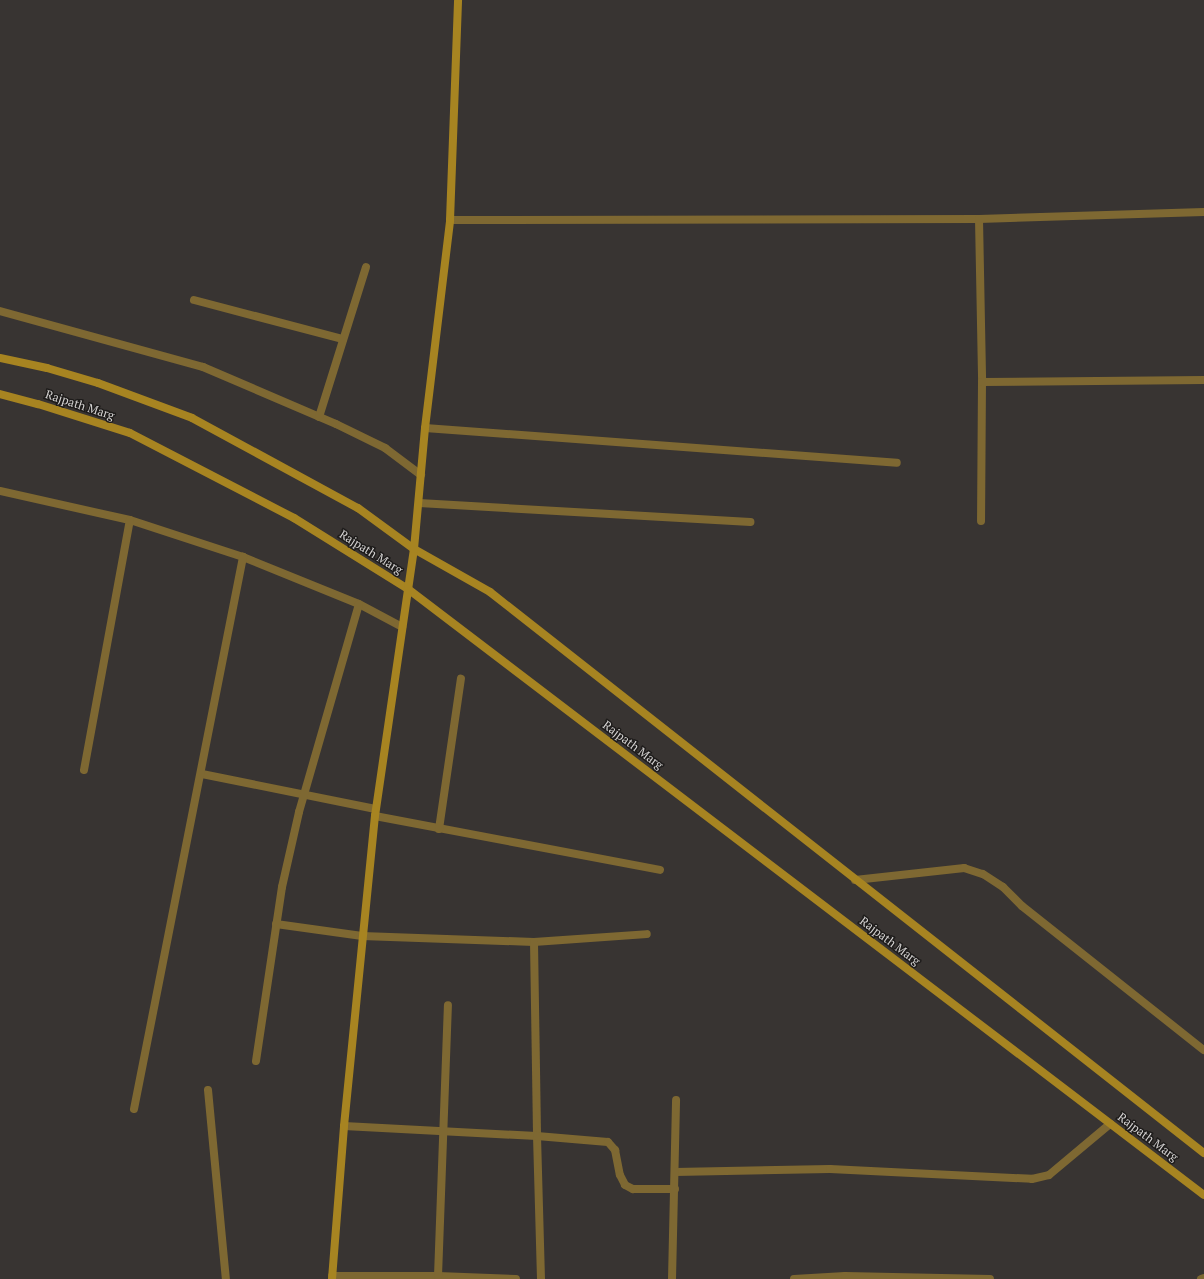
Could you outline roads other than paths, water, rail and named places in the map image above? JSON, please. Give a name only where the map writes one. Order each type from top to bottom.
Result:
[{"type":"main road","points":[[332,1278],[344,1126],[375,813],[414,550],[425,428],[450,220],[458,0]]},
{"type":"main road","name":"Rajpath Marg","points":[[0,358],[47,368],[98,383],[192,418],[358,508],[414,550],[490,592],[1204,1153]]},
{"type":"main road","name":"Rajpath Marg","points":[[0,394],[38,404],[130,434],[294,518],[408,589],[1204,1195]]},
{"type":"street","points":[[450,220],[979,219],[1204,212]]},
{"type":"street","points":[[979,219],[982,382],[981,521]]},
{"type":"street","points":[[319,416],[366,267]]},
{"type":"street","points":[[194,300],[343,339]]},
{"type":"street","points":[[0,311],[203,367],[319,416],[385,448],[420,475]]},
{"type":"street","points":[[982,382],[1204,380]]},
{"type":"street","points":[[425,428],[897,463]]},
{"type":"street","points":[[0,491],[130,520],[243,557],[359,604],[402,627]]},
{"type":"street","points":[[418,503],[750,522]]},
{"type":"street","points":[[84,770],[130,520]]},
{"type":"street","points":[[134,1109],[202,774],[243,557]]},
{"type":"street","points":[[256,1061],[282,887],[303,794],[359,604]]},
{"type":"street","points":[[440,829],[461,679]]},
{"type":"street","points":[[202,774],[303,794],[440,829],[660,870]]},
{"type":"street","points":[[855,880],[964,868],[983,874],[1204,1050]]},
{"type":"street","points":[[276,924],[362,936],[534,942],[647,934]]},
{"type":"street","points":[[534,942],[541,1279]]},
{"type":"street","points":[[438,1276],[448,1005]]},
{"type":"street","points":[[208,1090],[226,1279]]},
{"type":"street","points":[[672,1279],[676,1100]]},
{"type":"street","points":[[675,1172],[830,1169],[1032,1179],[1049,1175],[1110,1124]]},
{"type":"street","points":[[344,1126],[537,1136],[608,1142],[615,1150],[620,1175],[625,1185],[633,1189],[675,1190]]},
{"type":"street","points":[[332,1278],[438,1276],[516,1279]]},
{"type":"street","points":[[794,1279],[845,1277],[990,1279]]}]
